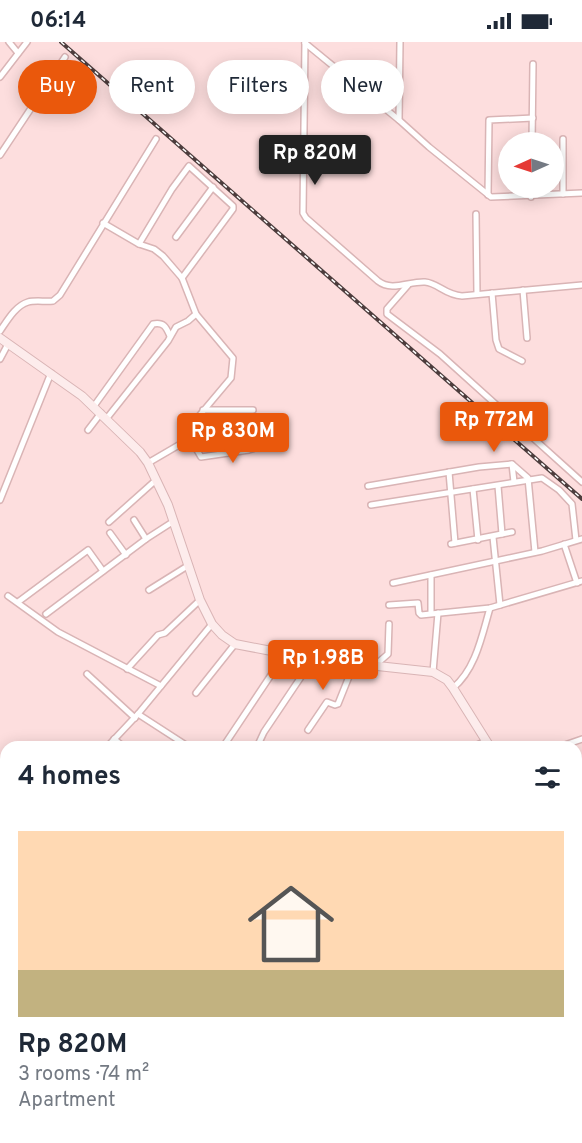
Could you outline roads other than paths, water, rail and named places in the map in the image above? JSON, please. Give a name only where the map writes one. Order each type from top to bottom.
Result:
[{"type":"street","points":[[9,42],[18,53]]},
{"type":"street","points":[[0,77],[27,42]]},
{"type":"street","points":[[305,42],[488,195],[498,198]]},
{"type":"street","points":[[305,42],[304,216],[384,285],[425,282],[454,295],[582,285]]},
{"type":"street","points":[[399,120],[400,42]]},
{"type":"street","points":[[0,155],[65,57]]},
{"type":"street","points":[[532,132],[533,64]]},
{"type":"street","points":[[488,195],[489,120],[532,118]]},
{"type":"street","points":[[0,331],[11,315],[24,304],[33,301],[54,302],[57,299],[156,139]]},
{"type":"street","points":[[139,244],[188,167],[191,167],[232,204],[233,209],[182,278]]},
{"type":"street","points":[[176,237],[213,187]]},
{"type":"street","points":[[564,194],[582,193]]},
{"type":"street","points":[[476,214],[477,294]]},
{"type":"street","points":[[103,223],[163,256],[182,278],[196,314],[233,358],[231,378],[203,410],[198,421],[197,433],[148,464]]},
{"type":"street","points":[[408,285],[387,309],[387,314],[440,354],[582,482]]},
{"type":"street","points":[[523,290],[527,338]]},
{"type":"street","points":[[492,293],[496,335],[505,360]]},
{"type":"street","points":[[492,293],[499,350],[522,361]]},
{"type":"street","points":[[88,430],[104,416],[176,327],[196,314]]},
{"type":"street","points":[[94,406],[153,324],[165,325],[170,336]]},
{"type":"street","points":[[0,338],[94,406],[130,441],[148,464],[174,521],[200,600],[212,624],[222,636],[235,644],[313,659],[434,672],[447,680],[486,741]]},
{"type":"street","points":[[0,359],[8,344]]},
{"type":"street","points":[[0,500],[51,373]]},
{"type":"street","points":[[203,410],[254,410]]},
{"type":"street","points":[[190,438],[201,457],[249,450],[255,447],[255,435],[262,433],[262,426]]},
{"type":"street","points":[[512,464],[514,482]]},
{"type":"street","points":[[368,486],[512,464],[528,478],[535,552]]},
{"type":"street","points":[[449,472],[453,543],[512,532]]},
{"type":"street","points":[[371,505],[498,486],[528,478],[545,478],[571,502],[579,539],[535,552],[393,583]]},
{"type":"street","points":[[109,522],[156,480]]},
{"type":"street","points":[[498,486],[502,534]]},
{"type":"street","points":[[474,489],[478,540]]},
{"type":"street","points":[[134,520],[146,539]]},
{"type":"street","points":[[46,614],[146,539],[174,521]]},
{"type":"street","points":[[110,533],[126,555]]},
{"type":"street","points":[[493,537],[500,605]]},
{"type":"street","points":[[389,605],[418,603],[420,614],[490,608],[579,582],[564,544]]},
{"type":"street","points":[[18,602],[88,550],[103,571]]},
{"type":"street","points":[[149,590],[189,565]]},
{"type":"street","points":[[431,575],[434,613],[434,672]]},
{"type":"street","points":[[8,596],[58,632],[161,686]]},
{"type":"street","points":[[127,669],[158,635],[165,633],[200,600]]},
{"type":"street","points":[[453,688],[467,675],[490,608]]},
{"type":"street","points":[[114,740],[212,624]]},
{"type":"street","points":[[378,666],[388,654],[389,624]]},
{"type":"street","points":[[196,693],[235,644]]},
{"type":"street","points":[[227,741],[285,654]]},
{"type":"street","points":[[260,741],[313,659]]},
{"type":"street","points":[[308,730],[327,702],[338,705],[354,663]]},
{"type":"street","points":[[87,674],[136,716],[179,741]]},
{"type":"railway","points":[[61,42],[582,499]]}]
